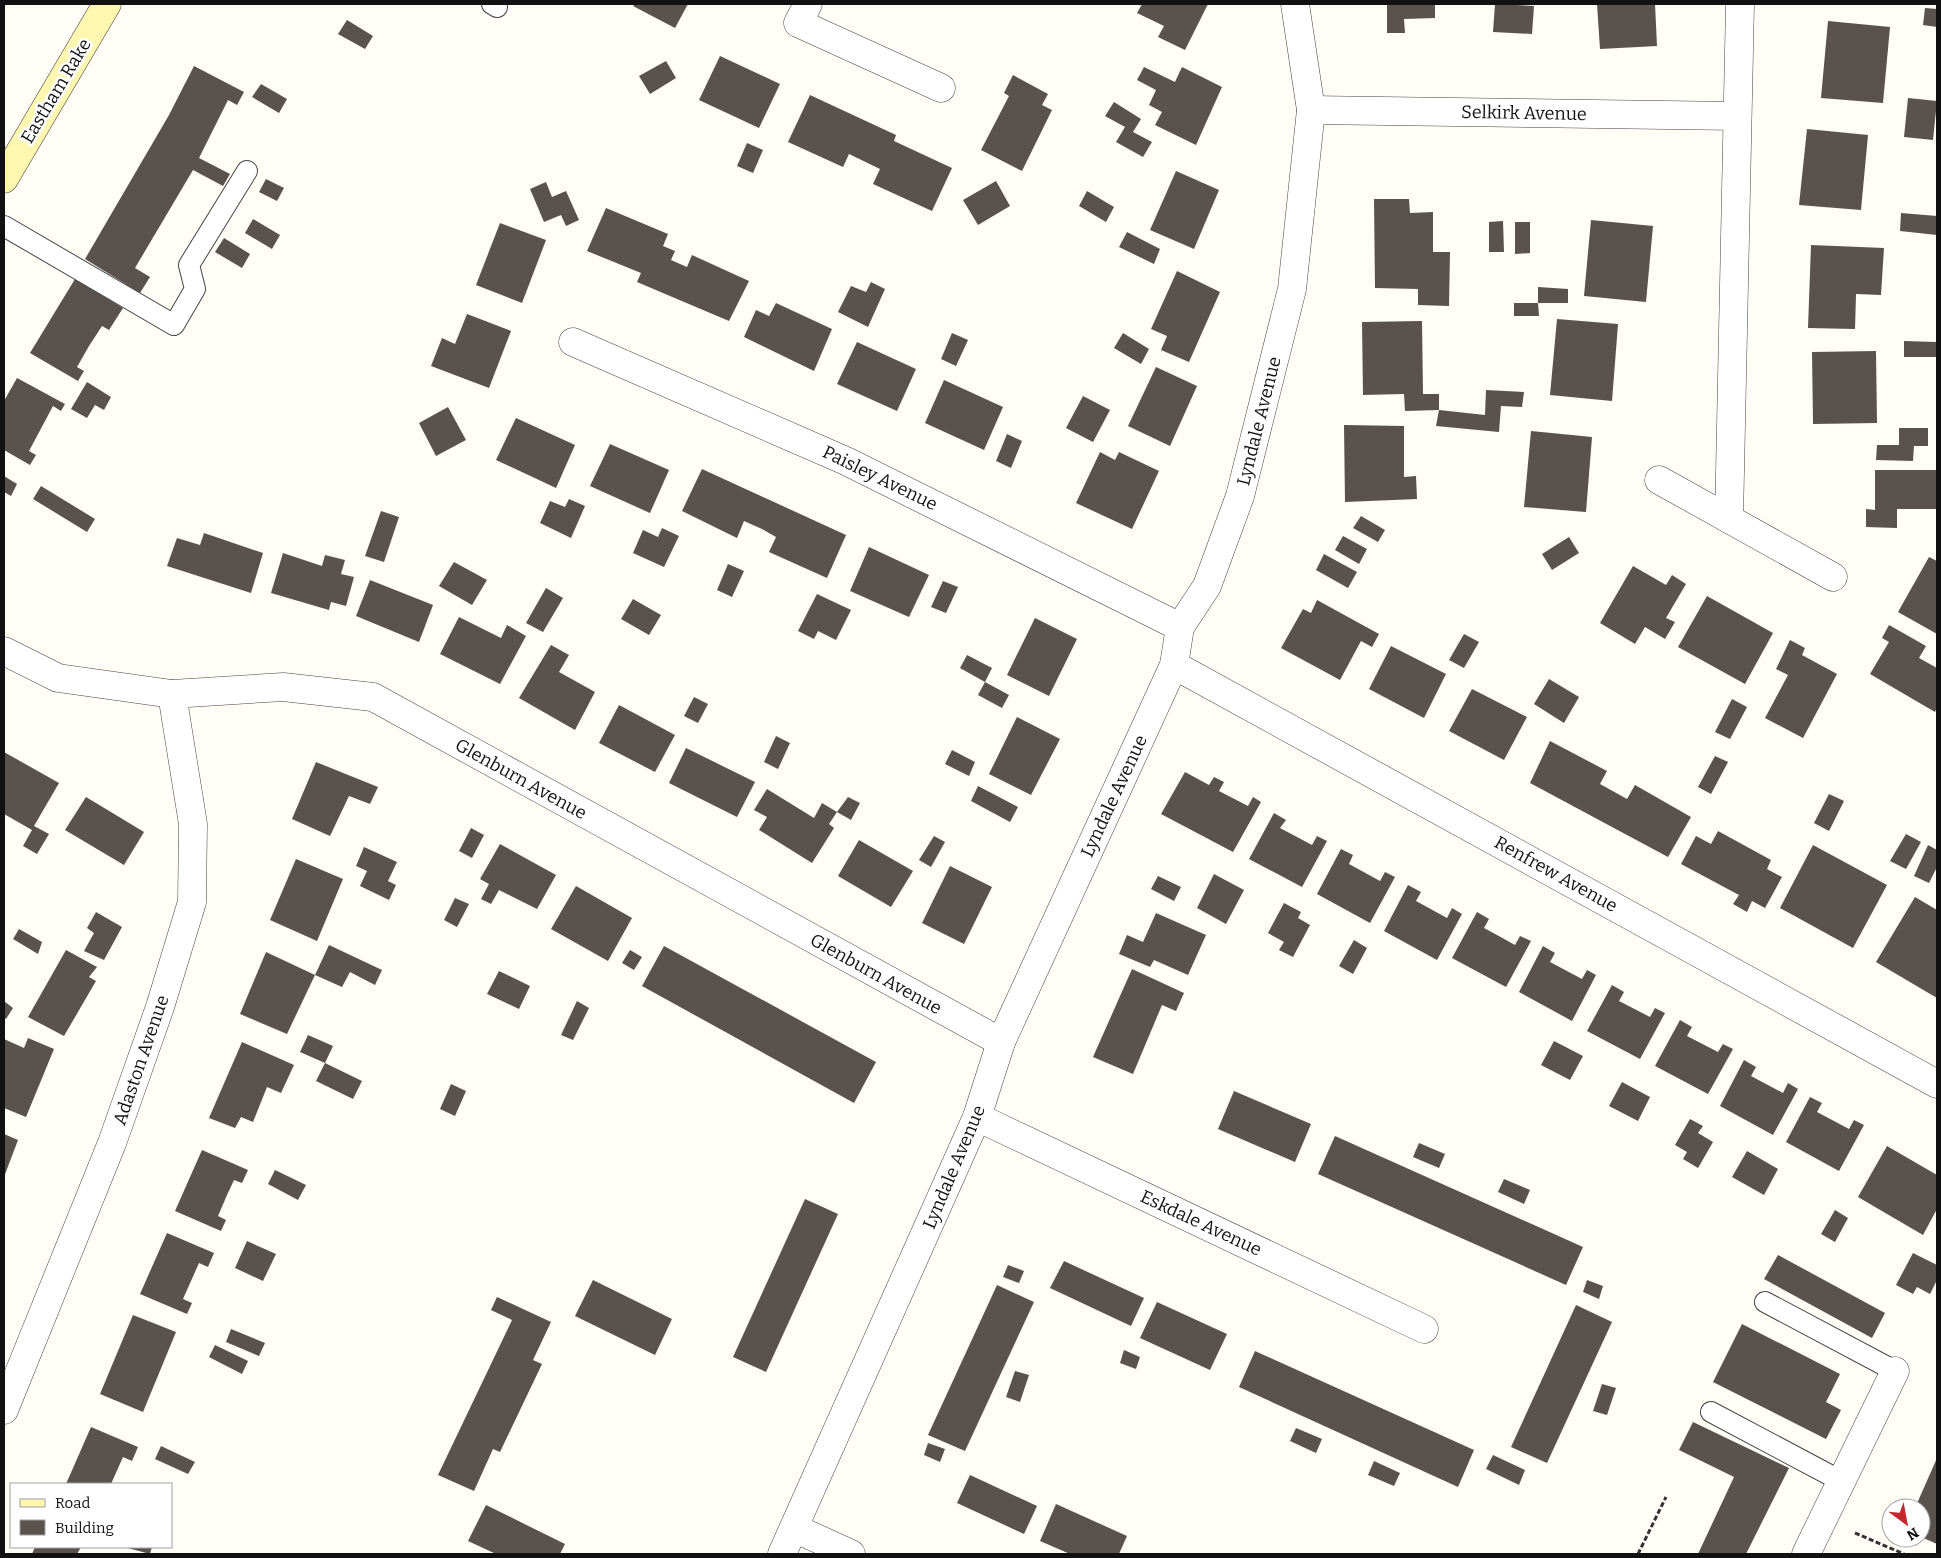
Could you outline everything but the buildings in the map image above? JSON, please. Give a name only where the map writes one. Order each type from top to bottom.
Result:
[{"type":"street","name":"Eastham Rake","points":[[4,179],[107,4]]},
{"type":"street","points":[[808,4],[798,23],[941,88]]},
{"type":"street","name":"Lyndale Avenue","points":[[782,1554],[977,1117],[1001,1042],[1174,665],[1180,627],[1208,586],[1240,496],[1292,288],[1311,110],[1295,4]]},
{"type":"street","points":[[1729,519],[1736,116],[1740,4]]},
{"type":"street","name":"Selkirk Avenue","points":[[1311,110],[1736,116]]},
{"type":"street","name":"Paisley Avenue","points":[[574,342],[846,461],[1180,627]]},
{"type":"street","points":[[1659,480],[1833,577]]},
{"type":"street","name":"Glenburn Avenue","points":[[4,651],[58,678],[172,694],[283,687],[373,698],[1001,1042]]},
{"type":"street","name":"Renfrew Avenue","points":[[1174,665],[1937,1084]]},
{"type":"street","name":"Adaston Avenue","points":[[4,1410],[112,1143],[160,1007],[192,902],[193,824],[172,694]]},
{"type":"street","name":"Eskdale Avenue","points":[[977,1117],[1424,1329]]},
{"type":"street","points":[[1806,1554],[1895,1371]]},
{"type":"street","points":[[794,1528],[851,1554]]},
{"type":"lane","points":[[4,226],[174,325],[196,289],[189,265],[248,171]]},
{"type":"lane","points":[[1765,1302],[1895,1371]]},
{"type":"lane","points":[[1710,1412],[1840,1481]]},
{"type":"path","points":[[1638,1554],[1666,1497]]},
{"type":"path","points":[[1823,1519],[1904,1554]]}]
